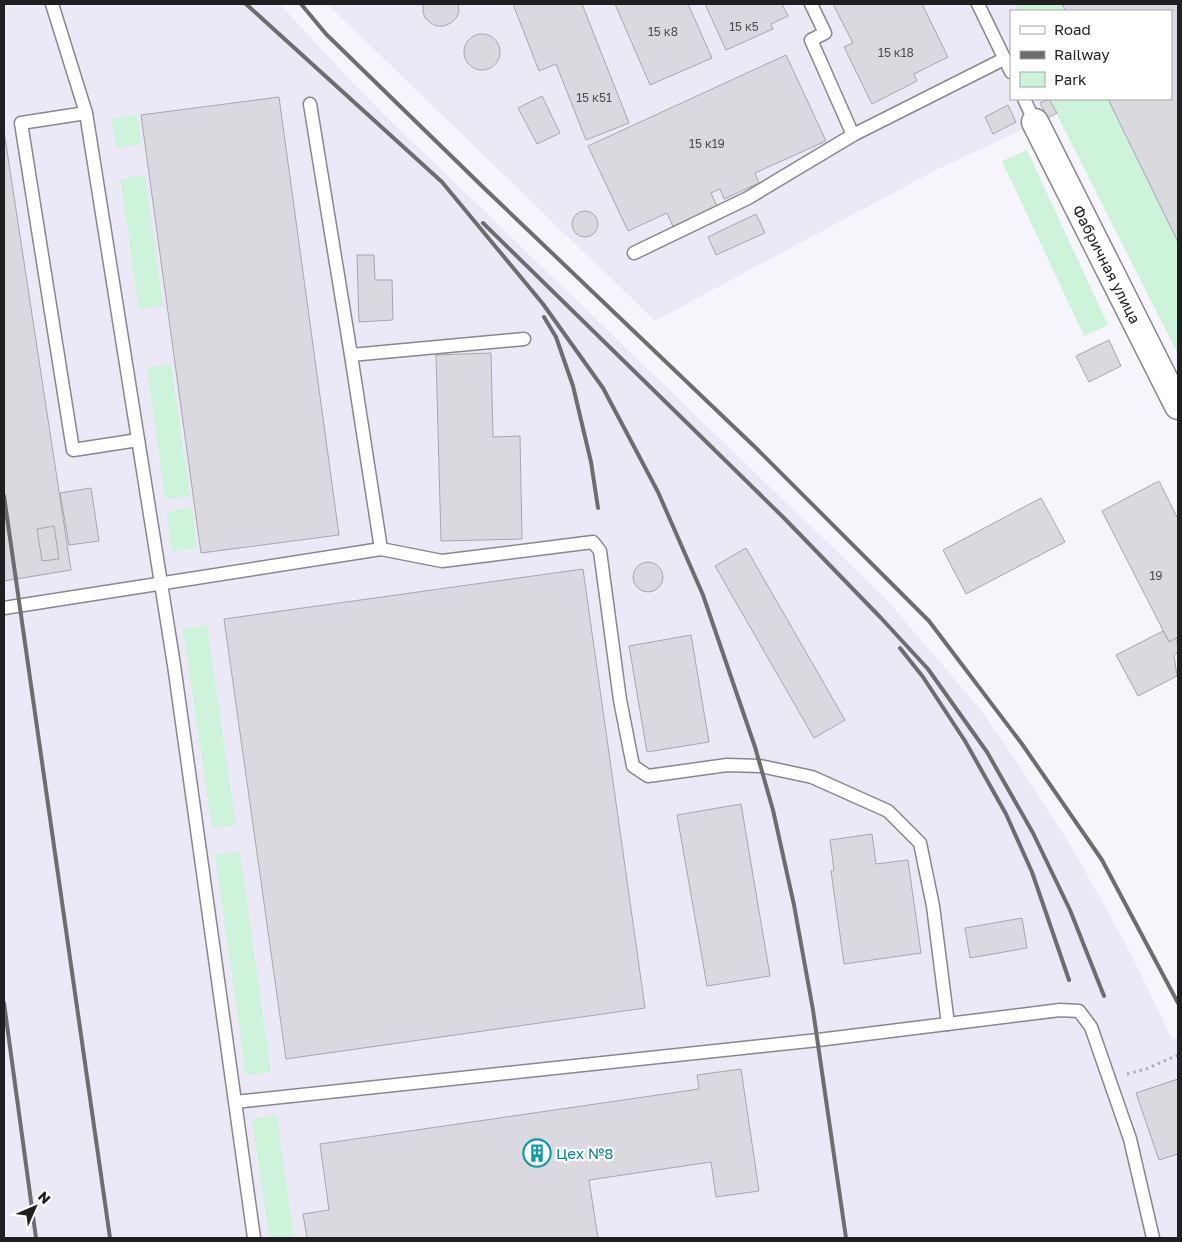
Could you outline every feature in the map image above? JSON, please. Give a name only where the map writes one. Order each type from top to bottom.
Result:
[{"type":"street","name":"Фабричная улица","points":[[1035,122],[1178,406]]},
{"type":"lane","points":[[52,4],[86,113],[174,665],[254,1238]]},
{"type":"lane","points":[[811,4],[825,33],[811,40],[853,135]]},
{"type":"lane","points":[[978,4],[1010,70]]},
{"type":"lane","points":[[634,253],[748,198],[853,135],[1004,59]]},
{"type":"lane","points":[[1024,100],[1035,122]]},
{"type":"lane","points":[[310,104],[381,549]]},
{"type":"lane","points":[[86,113],[21,123],[73,450],[138,440]]},
{"type":"lane","points":[[351,355],[524,339]]},
{"type":"lane","points":[[4,608],[381,549],[442,561],[593,542],[600,551],[620,700],[633,766],[648,776],[726,765],[760,766],[812,777],[888,811],[920,843],[933,906],[948,1024]]},
{"type":"lane","points":[[235,1102],[818,1040],[1060,1010],[1079,1011],[1091,1027],[1130,1139],[1153,1238]]},
{"type":"path","points":[[1146,1069],[1178,1055]]},
{"type":"shaded area","points":[[4,4],[280,4],[361,92],[884,597],[981,710],[1005,744],[1074,851],[1130,952],[1172,1039],[1178,1037],[1178,1238],[4,1238]]},
{"type":"shaded area","points":[[327,4],[1178,4],[1178,354],[1057,113],[932,172],[655,321]]},
{"type":"green space","points":[[1015,4],[1062,4],[1065,10],[1018,10]]},
{"type":"green space","points":[[1050,100],[1108,100],[1178,242],[1178,354]]},
{"type":"green space","points":[[137,115],[141,144],[116,148],[112,119]]},
{"type":"green space","points":[[1027,150],[1108,325],[1084,336],[1002,161]]},
{"type":"green space","points":[[145,175],[163,306],[139,309],[120,179]]},
{"type":"green space","points":[[171,364],[190,496],[165,499],[147,368]]},
{"type":"green space","points":[[192,508],[197,548],[172,552],[166,512]]},
{"type":"green space","points":[[207,625],[236,825],[212,828],[183,629]]},
{"type":"green space","points":[[240,851],[271,1072],[246,1075],[215,855]]},
{"type":"green space","points":[[277,1116],[294,1238],[269,1238],[252,1119]]},
{"type":"building","points":[[423,4],[458,4],[459,11],[457,17],[451,23],[444,26],[436,26],[425,18]]},
{"type":"building","points":[[513,4],[582,4],[629,123],[586,140],[556,64],[539,71]]},
{"type":"building","points":[[615,4],[688,4],[712,58],[650,85]]},
{"type":"building","points":[[705,4],[782,4],[788,16],[771,24],[773,29],[726,50]]},
{"type":"building","points":[[833,4],[922,4],[948,57],[914,74],[917,81],[872,104],[844,47],[853,43]]},
{"type":"building","points":[[1062,4],[1178,4],[1178,242],[1108,100],[1172,100],[1172,10],[1065,10]]},
{"type":"building","points":[[482,34],[489,35],[495,39],[499,45],[499,59],[495,65],[489,69],[482,70],[475,69],[469,65],[465,59],[464,52],[465,45],[469,39],[475,35]]},
{"type":"building","points":[[786,55],[826,141],[755,173],[759,183],[724,199],[720,189],[711,193],[718,209],[674,229],[667,213],[628,231],[588,146]]},
{"type":"building","points":[[542,96],[560,133],[537,144],[518,108]]},
{"type":"building","points":[[279,97],[339,535],[201,553],[141,115]]},
{"type":"building","points":[[1050,100],[1057,113],[1048,118],[1040,103]]},
{"type":"building","points":[[1008,105],[1016,122],[993,134],[985,117]]},
{"type":"building","points":[[4,131],[71,570],[4,581]]},
{"type":"building","points":[[585,211],[594,215],[598,224],[594,233],[585,237],[576,233],[572,224],[576,215]]},
{"type":"building","points":[[756,214],[765,233],[716,255],[708,237]]},
{"type":"building","points":[[357,255],[374,255],[375,280],[392,280],[393,320],[359,322]]},
{"type":"building","points":[[1109,340],[1121,366],[1089,382],[1076,356]]},
{"type":"building","points":[[491,353],[493,437],[520,436],[522,539],[441,541],[436,355]]},
{"type":"building","points":[[1159,481],[1178,519],[1178,637],[1169,642],[1102,511]]},
{"type":"building","points":[[91,488],[99,541],[69,545],[60,493]]},
{"type":"building","points":[[1041,498],[1065,542],[966,594],[943,550]]},
{"type":"building","points":[[54,526],[59,559],[42,561],[37,529]]},
{"type":"building","points":[[746,548],[845,720],[814,738],[715,566]]},
{"type":"building","points":[[648,562],[659,566],[663,577],[659,588],[648,592],[637,588],[633,577],[637,566]]},
{"type":"building","points":[[583,569],[645,1008],[286,1059],[224,619]]},
{"type":"building","points":[[1163,631],[1169,642],[1177,638],[1178,652],[1174,655],[1177,676],[1138,696],[1116,655]]},
{"type":"building","points":[[691,635],[709,742],[647,752],[629,646]]},
{"type":"building","points":[[741,804],[770,976],[707,986],[677,815]]},
{"type":"building","points":[[872,834],[876,864],[908,860],[921,953],[844,964],[831,871],[834,870],[830,840]]},
{"type":"building","points":[[1022,918],[1027,948],[970,958],[965,928]]},
{"type":"building","name":"Цех №8","points":[[741,1069],[759,1191],[716,1197],[711,1162],[589,1180],[598,1238],[307,1238],[303,1214],[329,1210],[320,1144],[699,1089],[697,1075]]},
{"type":"building","points":[[1178,1079],[1178,1154],[1159,1160],[1136,1093]]},
{"type":"railway","points":[[246,4],[442,182],[543,304],[603,388],[658,492],[703,595],[755,747],[773,810],[794,905],[813,1010],[846,1238]]},
{"type":"railway","points":[[301,4],[326,34],[756,448],[929,621],[1022,744],[1102,860],[1178,1003]]},
{"type":"railway","points":[[483,223],[784,518],[928,669],[987,752],[1033,833],[1070,910],[1104,996]]},
{"type":"railway","points":[[544,317],[556,337],[573,386],[591,462],[598,508]]},
{"type":"railway","points":[[4,496],[110,1238]]},
{"type":"railway","points":[[900,648],[923,677],[965,741],[1006,814],[1032,872],[1069,980]]},
{"type":"railway","points":[[4,1003],[36,1238]]},
{"type":"place","name":"Цех №8","points":[[537,1153]]}]
